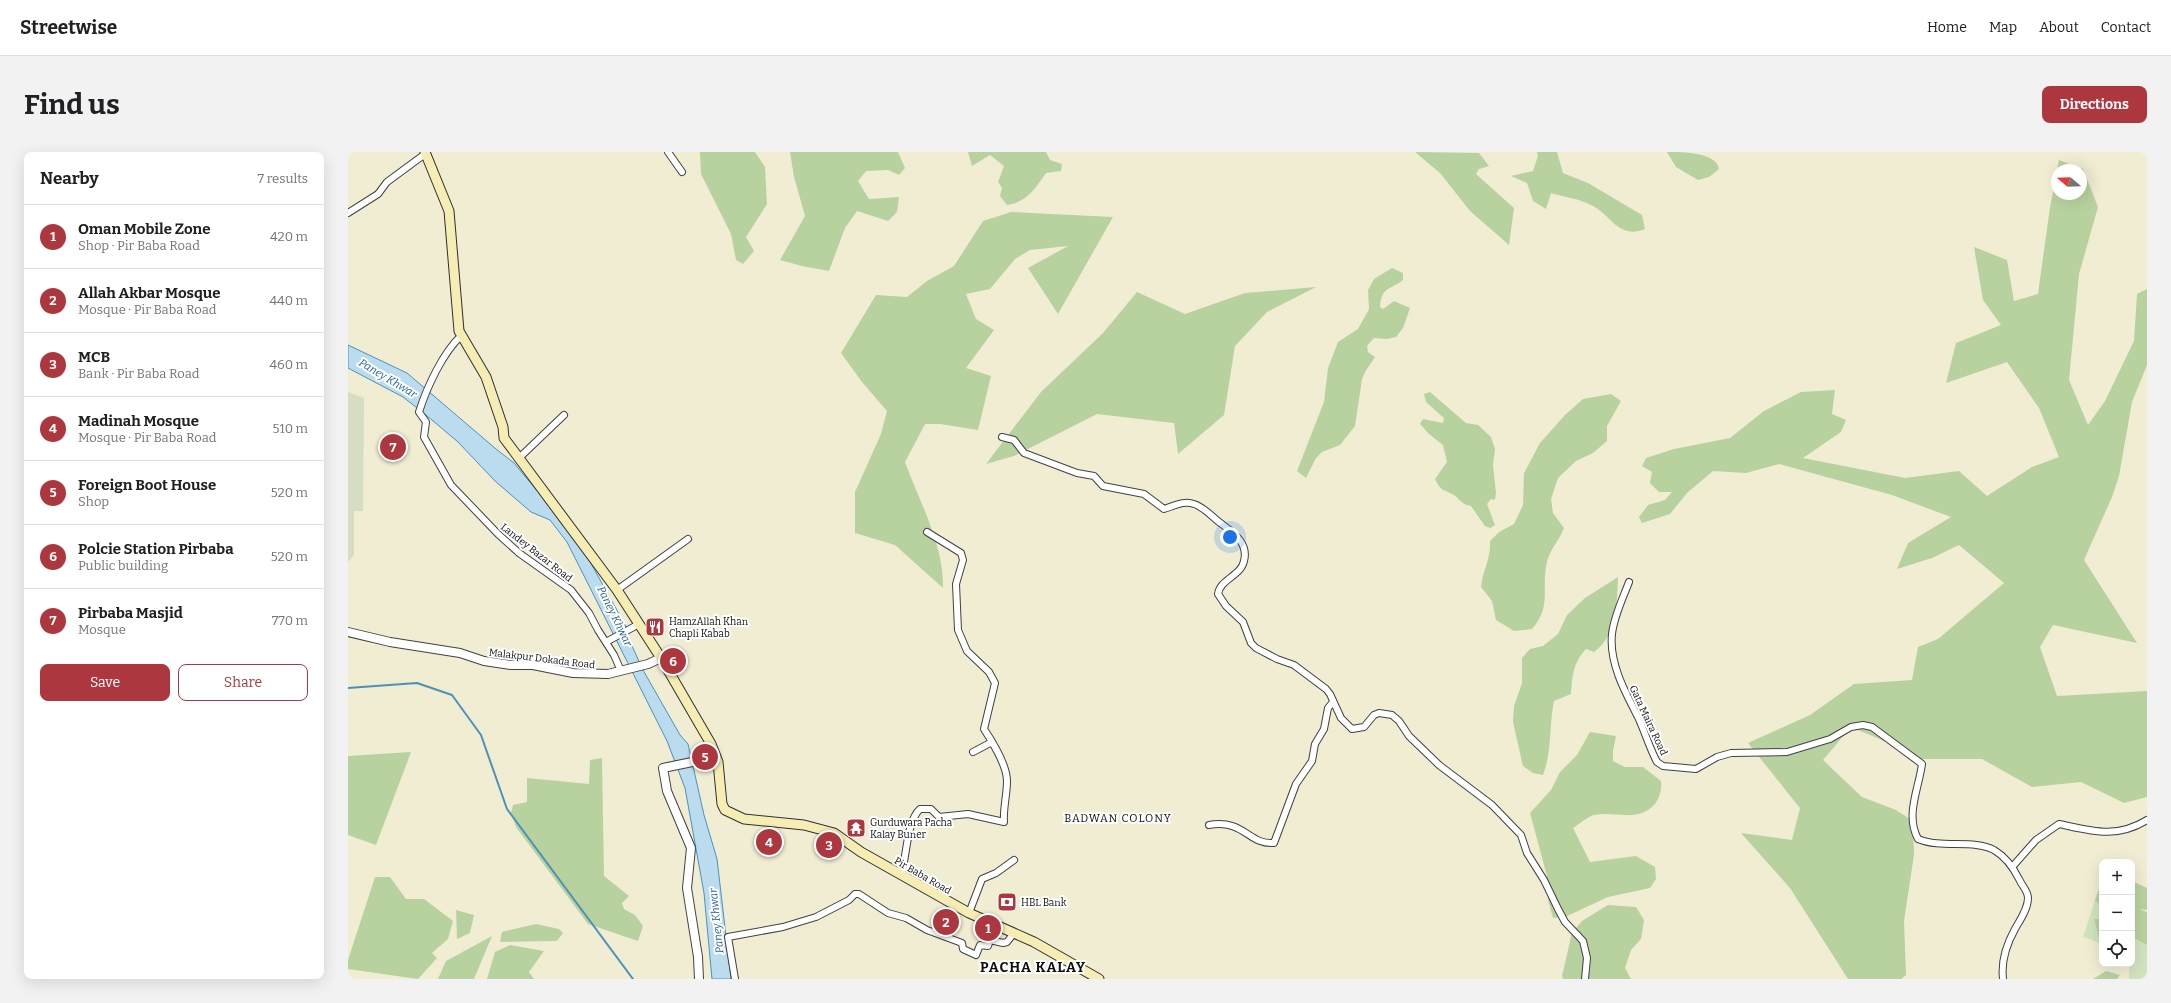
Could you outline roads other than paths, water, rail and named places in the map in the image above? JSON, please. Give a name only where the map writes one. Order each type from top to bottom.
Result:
[{"type":"main road","points":[[425,153],[449,212],[459,331],[486,377],[503,427],[504,438],[518,459],[617,590],[661,658],[711,744],[718,762]]},
{"type":"main road","name":"Pir Baba Road","points":[[718,762],[722,804],[729,814],[744,819],[819,828],[834,833],[900,874],[969,913],[1047,948],[1099,979]]},
{"type":"street","points":[[668,152],[682,172]]},
{"type":"street","points":[[348,213],[378,194],[387,182],[425,153]]},
{"type":"street","name":"Landey Bazar Road","points":[[462,335],[451,346],[429,386],[419,412],[426,422],[424,437],[451,485],[485,522],[519,553],[571,590],[589,613],[624,670]]},
{"type":"street","points":[[518,459],[564,415]]},
{"type":"street","points":[[1002,437],[1014,440],[1024,452],[1077,473],[1094,476],[1103,486],[1144,494],[1164,509],[1184,502],[1202,507],[1238,537],[1243,545],[1245,554],[1244,562],[1239,572],[1222,585],[1218,594],[1226,606],[1243,622],[1251,643],[1265,653],[1294,665],[1326,689],[1341,718],[1352,729],[1364,727],[1374,715],[1379,713],[1392,715],[1399,721],[1409,736],[1439,765],[1492,805],[1521,835],[1527,853],[1544,880],[1565,922],[1583,941],[1587,958],[1585,979]]},
{"type":"street","points":[[900,874],[904,863],[904,851],[915,816],[920,809],[931,809],[939,817],[968,814],[1004,822],[1008,779],[992,742],[984,729],[993,698],[995,683],[990,672],[967,652],[958,630],[956,584],[963,560],[961,553],[927,532]]},
{"type":"street","points":[[617,590],[688,539]]},
{"type":"street","name":"Gata Maira Road","points":[[1629,582],[1618,610],[1612,635],[1616,670],[1627,698],[1638,717],[1657,762],[1663,766],[1696,769],[1717,757],[1731,753],[1787,752],[1830,739],[1851,727],[1863,725],[1872,727],[1922,764],[1914,790],[1914,831],[1918,839],[1952,845],[1983,846],[1994,850],[2013,866],[2028,898],[2025,911],[2004,956],[2002,967],[2003,979]]},
{"type":"street","points":[[606,642],[639,624]]},
{"type":"street","name":"Malakpur Dokada Road","points":[[348,632],[390,642],[460,653],[484,661],[511,665],[533,665],[573,673],[608,674],[648,664],[661,658]]},
{"type":"street","points":[[1209,825],[1222,823],[1232,824],[1262,842],[1274,844],[1296,784],[1312,761],[1315,744],[1324,729],[1328,708],[1333,702]]},
{"type":"street","points":[[973,752],[992,742]]},
{"type":"street","points":[[699,979],[698,957],[687,888],[691,848],[667,790],[663,768],[697,761],[718,762]]},
{"type":"street","points":[[2013,866],[2036,840],[2059,824],[2082,831],[2113,832],[2132,829],[2147,820]]},
{"type":"street","points":[[969,913],[982,879],[996,873],[1014,860]]},
{"type":"street","points":[[735,979],[728,937],[783,927],[816,917],[848,900],[855,894],[859,894],[888,913],[906,918],[927,930],[962,943],[963,949],[976,955],[980,945],[988,946],[990,940],[1003,943],[1007,942],[1014,933]]},
{"type":"water","name":"Paney Khwar","points":[[348,345],[407,373],[514,463],[578,540],[629,632],[627,635],[643,670],[680,735],[688,744],[704,815],[717,859],[731,979],[712,979],[704,893],[685,788],[667,741],[567,542],[550,520],[531,512],[495,481],[458,442],[426,415],[403,397],[348,368]]},
{"type":"waterway","points":[[348,688],[417,683],[452,695],[481,735],[507,809],[633,979]]},
{"type":"place","name":"Pirbaba Masjid","points":[[393,447]]},
{"type":"place","name":"HamzAllah Khan Chapli Kabab","points":[[655,627]]},
{"type":"place","name":"Polcie Station Pirbaba","points":[[673,661]]},
{"type":"place","name":"Foreign Boot House","points":[[705,757]]},
{"type":"place","name":"Gurduwara Pacha Kalay Buner","points":[[856,828]]},
{"type":"place","name":"Madinah Mosque","points":[[769,842]]},
{"type":"place","name":"MCB","points":[[829,845]]},
{"type":"place","name":"HBL Bank","points":[[1007,902]]},
{"type":"place","name":"Allah Akbar Mosque","points":[[946,922]]},
{"type":"place","name":"Oman Mobile Zone","points":[[988,928]]},
{"type":"district","name":"BADWAN COLONY","points":[[1118,818]]},
{"type":"district","name":"PACHA KALAY","points":[[1033,967]]}]
